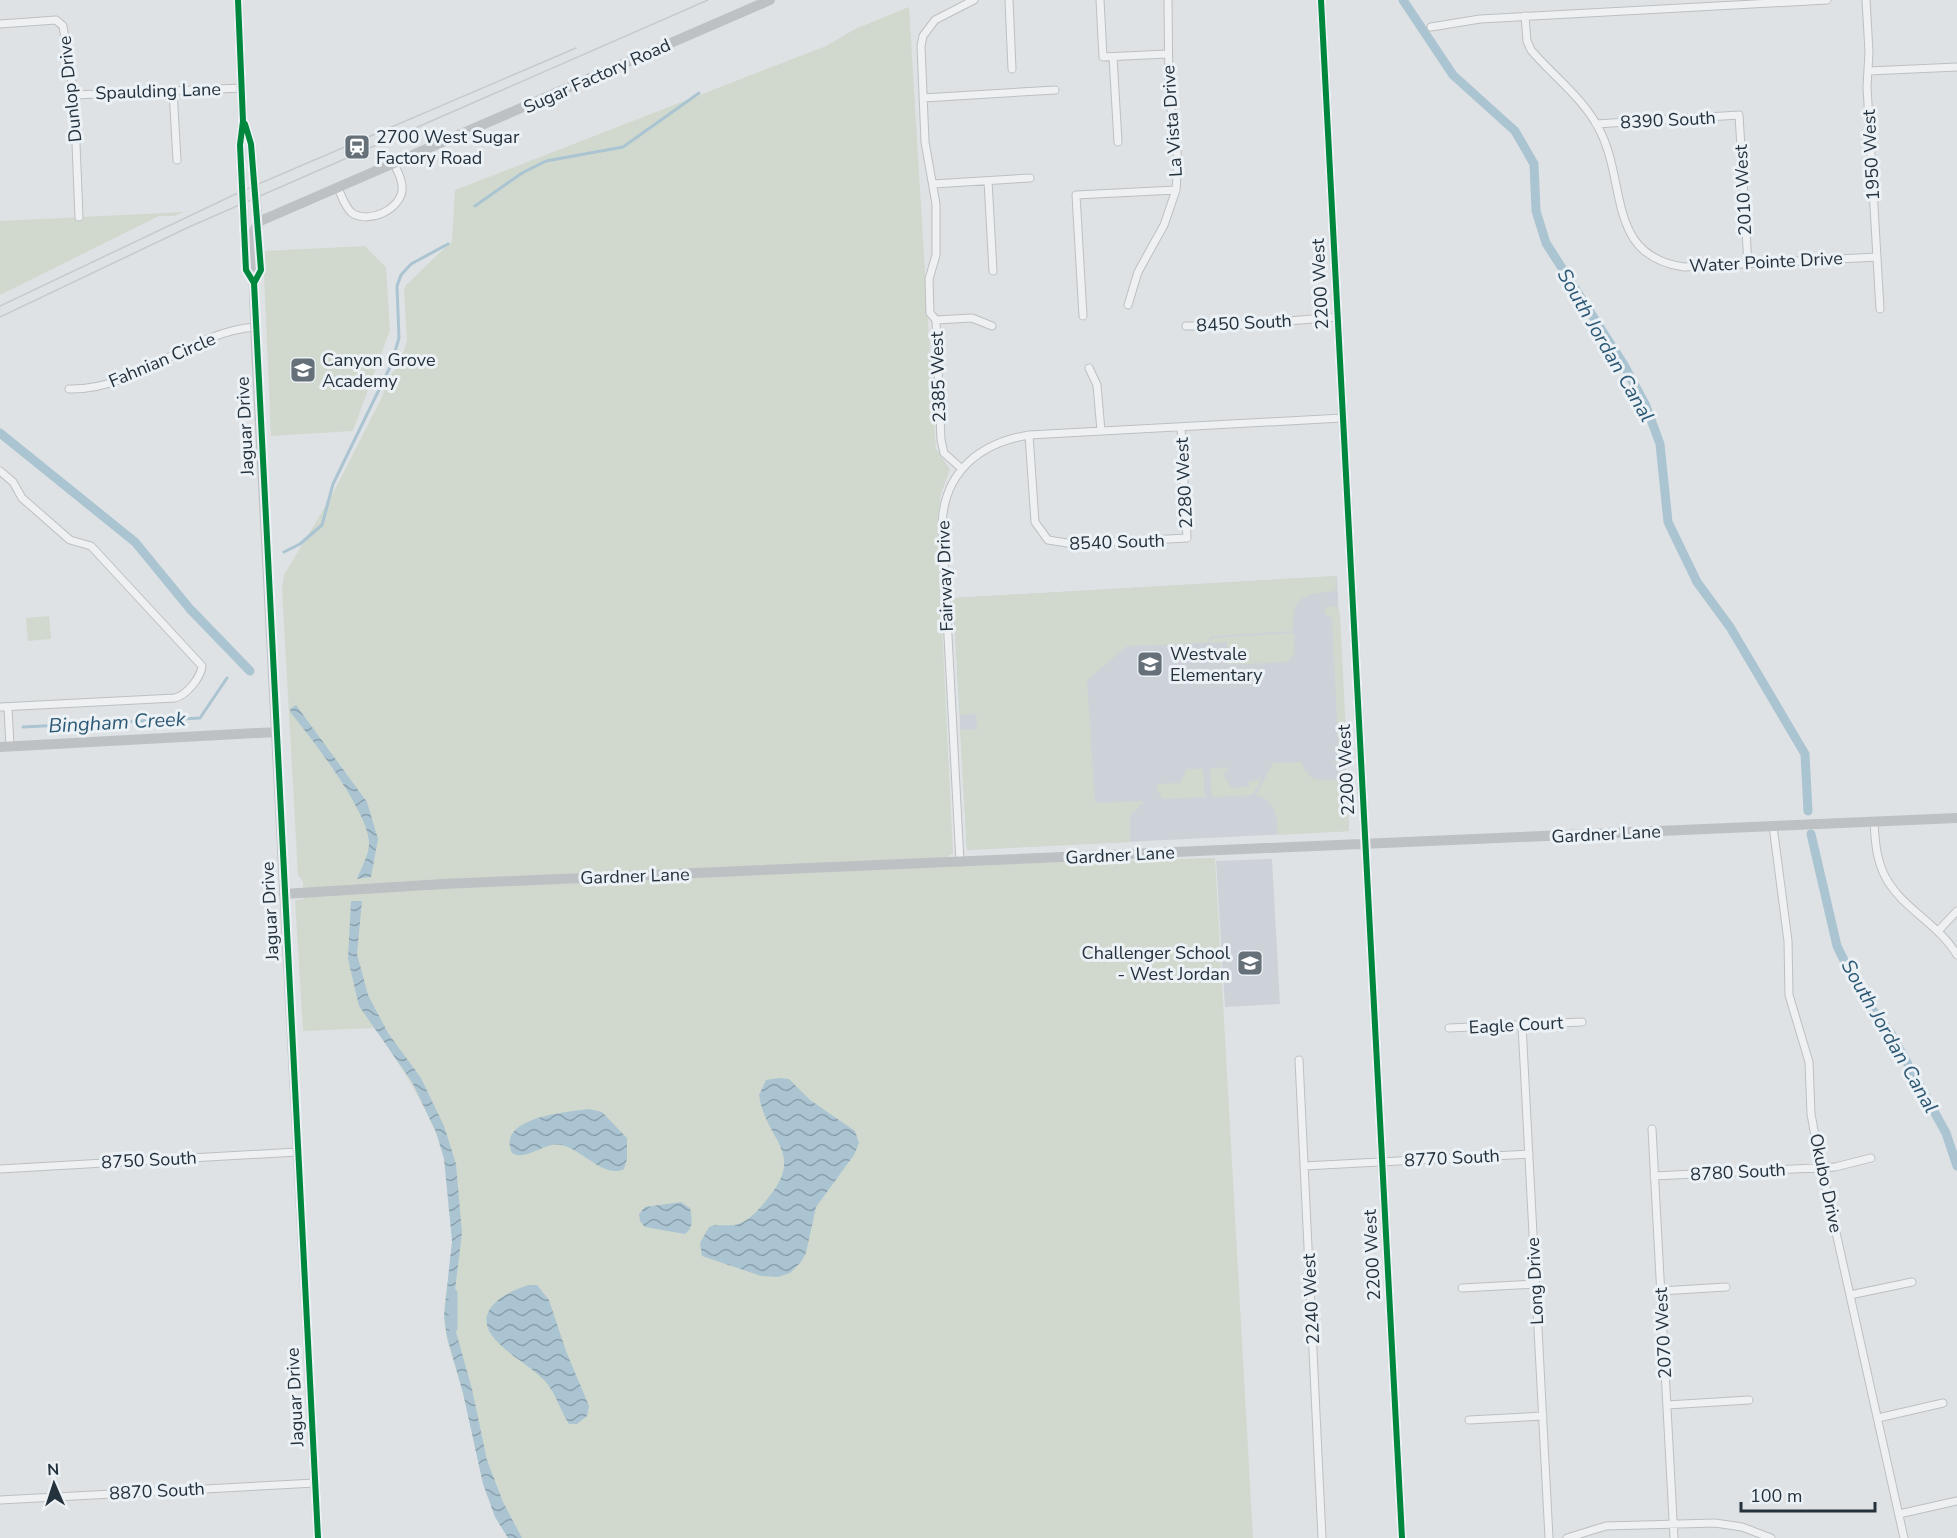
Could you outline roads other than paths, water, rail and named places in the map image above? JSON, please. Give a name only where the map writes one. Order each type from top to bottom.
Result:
[{"type":"street","name":"Jaguar Drive","points":[[238,0],[243,121],[240,145],[246,270],[254,283]]},
{"type":"street","name":"Sugar Factory Road","points":[[258,222],[770,0]]},
{"type":"street","points":[[974,0],[935,20],[923,36],[921,56],[923,98],[927,157],[933,184],[1030,178]]},
{"type":"street","points":[[1009,0],[1012,69]]},
{"type":"street","points":[[1100,0],[1103,57],[1167,54]]},
{"type":"street","name":"La Vista Drive","points":[[1128,304],[1138,272],[1164,225],[1176,190],[1178,160],[1167,54],[1168,0]]},
{"type":"street","name":"2200 West","points":[[1321,0],[1402,1538]]},
{"type":"street","points":[[1431,27],[1480,19],[1827,0]]},
{"type":"street","name":"1950 West","points":[[1866,0],[1880,309]]},
{"type":"street","name":"Water Pointe Drive","points":[[1525,16],[1527,41],[1531,50],[1565,84],[1596,124],[1611,155],[1625,223],[1633,240],[1646,254],[1670,265],[1684,267],[1877,256]]},
{"type":"street","name":"Dunlop Drive","points":[[0,24],[56,20],[63,26],[74,94],[79,217]]},
{"type":"street","points":[[1113,57],[1118,142]]},
{"type":"street","points":[[1869,71],[1957,67]]},
{"type":"street","name":"Spaulding Lane","points":[[74,94],[242,88]]},
{"type":"street","points":[[173,90],[177,160]]},
{"type":"street","points":[[923,98],[1055,90]]},
{"type":"street","name":"8390 South","points":[[1596,124],[1739,116]]},
{"type":"street","name":"2010 West","points":[[1739,116],[1748,264]]},
{"type":"street","name":"Jaguar Drive","points":[[243,121],[252,144],[258,222],[252,235],[255,327],[318,1538]]},
{"type":"street","points":[[338,188],[347,207],[356,215],[364,217],[383,213],[395,205],[401,195],[402,180],[394,164]]},
{"type":"street","points":[[988,181],[993,271]]},
{"type":"street","name":"2385 West","points":[[933,184],[937,246],[934,268],[929,279],[930,313],[936,320],[942,446],[951,460],[962,469]]},
{"type":"street","points":[[1083,316],[1076,195],[1176,190]]},
{"type":"street","name":"8450 South","points":[[1186,326],[1337,316]]},
{"type":"street","points":[[936,320],[972,318],[984,320],[992,326]]},
{"type":"street","name":"Fahnian Circle","points":[[69,389],[97,388],[229,331],[255,327]]},
{"type":"street","points":[[1089,368],[1097,385],[1101,431]]},
{"type":"street","name":"Fairway Drive","points":[[960,862],[942,523],[947,497],[962,469],[989,446],[1008,438],[1029,435],[1342,418]]},
{"type":"street","name":"2280 West","points":[[1181,427],[1187,538]]},
{"type":"street","name":"8540 South","points":[[1029,435],[1035,522],[1048,540],[1073,544],[1187,538]]},
{"type":"street","points":[[0,471],[13,482],[22,498],[70,540],[91,546],[202,666],[202,672],[185,693],[175,698],[4,707],[5,747],[276,732]]},
{"type":"street","name":"Gardner Lane","points":[[284,894],[1957,818]]},
{"type":"street","points":[[1874,822],[1877,857],[1888,881],[1903,901],[1940,930],[1957,955]]},
{"type":"street","name":"Okubo Drive","points":[[1773,826],[1788,940],[1789,994],[1806,1047],[1811,1114],[1904,1538]]},
{"type":"street","points":[[1940,930],[1957,911]]},
{"type":"street","name":"Eagle Court","points":[[1449,1028],[1582,1022]]},
{"type":"street","name":"Long Drive","points":[[1522,1025],[1549,1538]]},
{"type":"street","name":"2240 West","points":[[1299,1060],[1322,1538]]},
{"type":"street","name":"2070 West","points":[[1652,1129],[1674,1538]]},
{"type":"street","name":"8750 South","points":[[0,1169],[297,1152]]},
{"type":"street","name":"8770 South","points":[[1304,1166],[1529,1154]]},
{"type":"street","name":"8780 South","points":[[1654,1176],[1822,1168],[1870,1158]]},
{"type":"street","points":[[1850,1295],[1912,1282]]},
{"type":"street","points":[[1462,1288],[1536,1284]]},
{"type":"street","points":[[1660,1291],[1726,1287]]},
{"type":"street","points":[[1666,1405],[1749,1400]]},
{"type":"street","points":[[1878,1418],[1943,1404]]},
{"type":"street","points":[[1469,1420],[1542,1416]]},
{"type":"street","name":"8870 South","points":[[0,1500],[315,1483]]},
{"type":"street","points":[[1899,1514],[1957,1501]]},
{"type":"street","points":[[1567,1538],[1606,1526],[1673,1524],[1729,1524],[1770,1538]]},
{"type":"water","points":[[296,705],[367,802],[378,839],[371,877],[357,879],[369,848],[367,830],[338,776],[291,713],[290,709]]},
{"type":"water","points":[[351,901],[362,901],[357,954],[368,995],[388,1033],[421,1078],[444,1126],[456,1164],[462,1233],[453,1306],[456,1332],[472,1389],[487,1460],[503,1502],[522,1538],[508,1538],[495,1517],[483,1484],[463,1393],[447,1337],[444,1316],[452,1241],[444,1159],[436,1132],[412,1082],[359,1006],[348,959]]},
{"type":"water","points":[[789,1079],[810,1100],[855,1131],[859,1143],[854,1155],[816,1207],[806,1253],[801,1262],[790,1273],[778,1277],[761,1276],[702,1256],[700,1243],[709,1227],[737,1224],[749,1218],[779,1182],[784,1169],[784,1157],[763,1111],[759,1095],[766,1080]]},
{"type":"water","points":[[589,1109],[602,1112],[627,1138],[627,1159],[624,1169],[616,1171],[601,1167],[561,1145],[548,1146],[524,1155],[512,1153],[510,1141],[514,1131],[524,1124],[551,1115]]},
{"type":"water","points":[[681,1202],[690,1208],[692,1222],[685,1234],[645,1227],[640,1221],[639,1214],[645,1207]]},
{"type":"water","points":[[529,1285],[537,1285],[549,1300],[566,1351],[589,1406],[587,1416],[577,1424],[569,1424],[548,1384],[502,1346],[491,1334],[487,1325],[487,1316],[496,1302],[503,1296]]},
{"type":"waterway","name":"South Jordan Canal","points":[[1403,0],[1453,75],[1515,131],[1534,164],[1536,211],[1546,243],[1624,365],[1646,406],[1660,444],[1668,522],[1697,582],[1730,627],[1805,754],[1808,811]]},
{"type":"waterway","name":"Bingham Creek","points":[[475,206],[522,173],[546,161],[623,147],[699,93]]},
{"type":"waterway","name":"Bingham Creek","points":[[284,552],[300,544],[322,525],[333,484],[391,365],[399,338],[397,286],[401,275],[411,264],[448,244]]},
{"type":"waterway","points":[[0,433],[135,542],[190,609],[250,671]]},
{"type":"waterway","name":"Bingham Creek","points":[[23,727],[200,718],[227,678]]},
{"type":"waterway","name":"South Jordan Canal","points":[[1811,834],[1837,946],[1861,995],[1890,1032],[1946,1133],[1957,1166]]},
{"type":"waterway","points":[[453,1293],[453,1328]]},
{"type":"tram line","points":[[0,317],[189,227],[708,0]]},
{"type":"tram line","points":[[0,306],[242,191],[576,48]]},
{"type":"place","name":"2700 West Sugar Factory Road","points":[[357,147]]},
{"type":"place","name":"Canyon Grove Academy","points":[[303,370]]},
{"type":"place","name":"Westvale Elementary","points":[[1150,664]]},
{"type":"place","name":"Challenger School - West Jordan","points":[[1250,963]]}]
